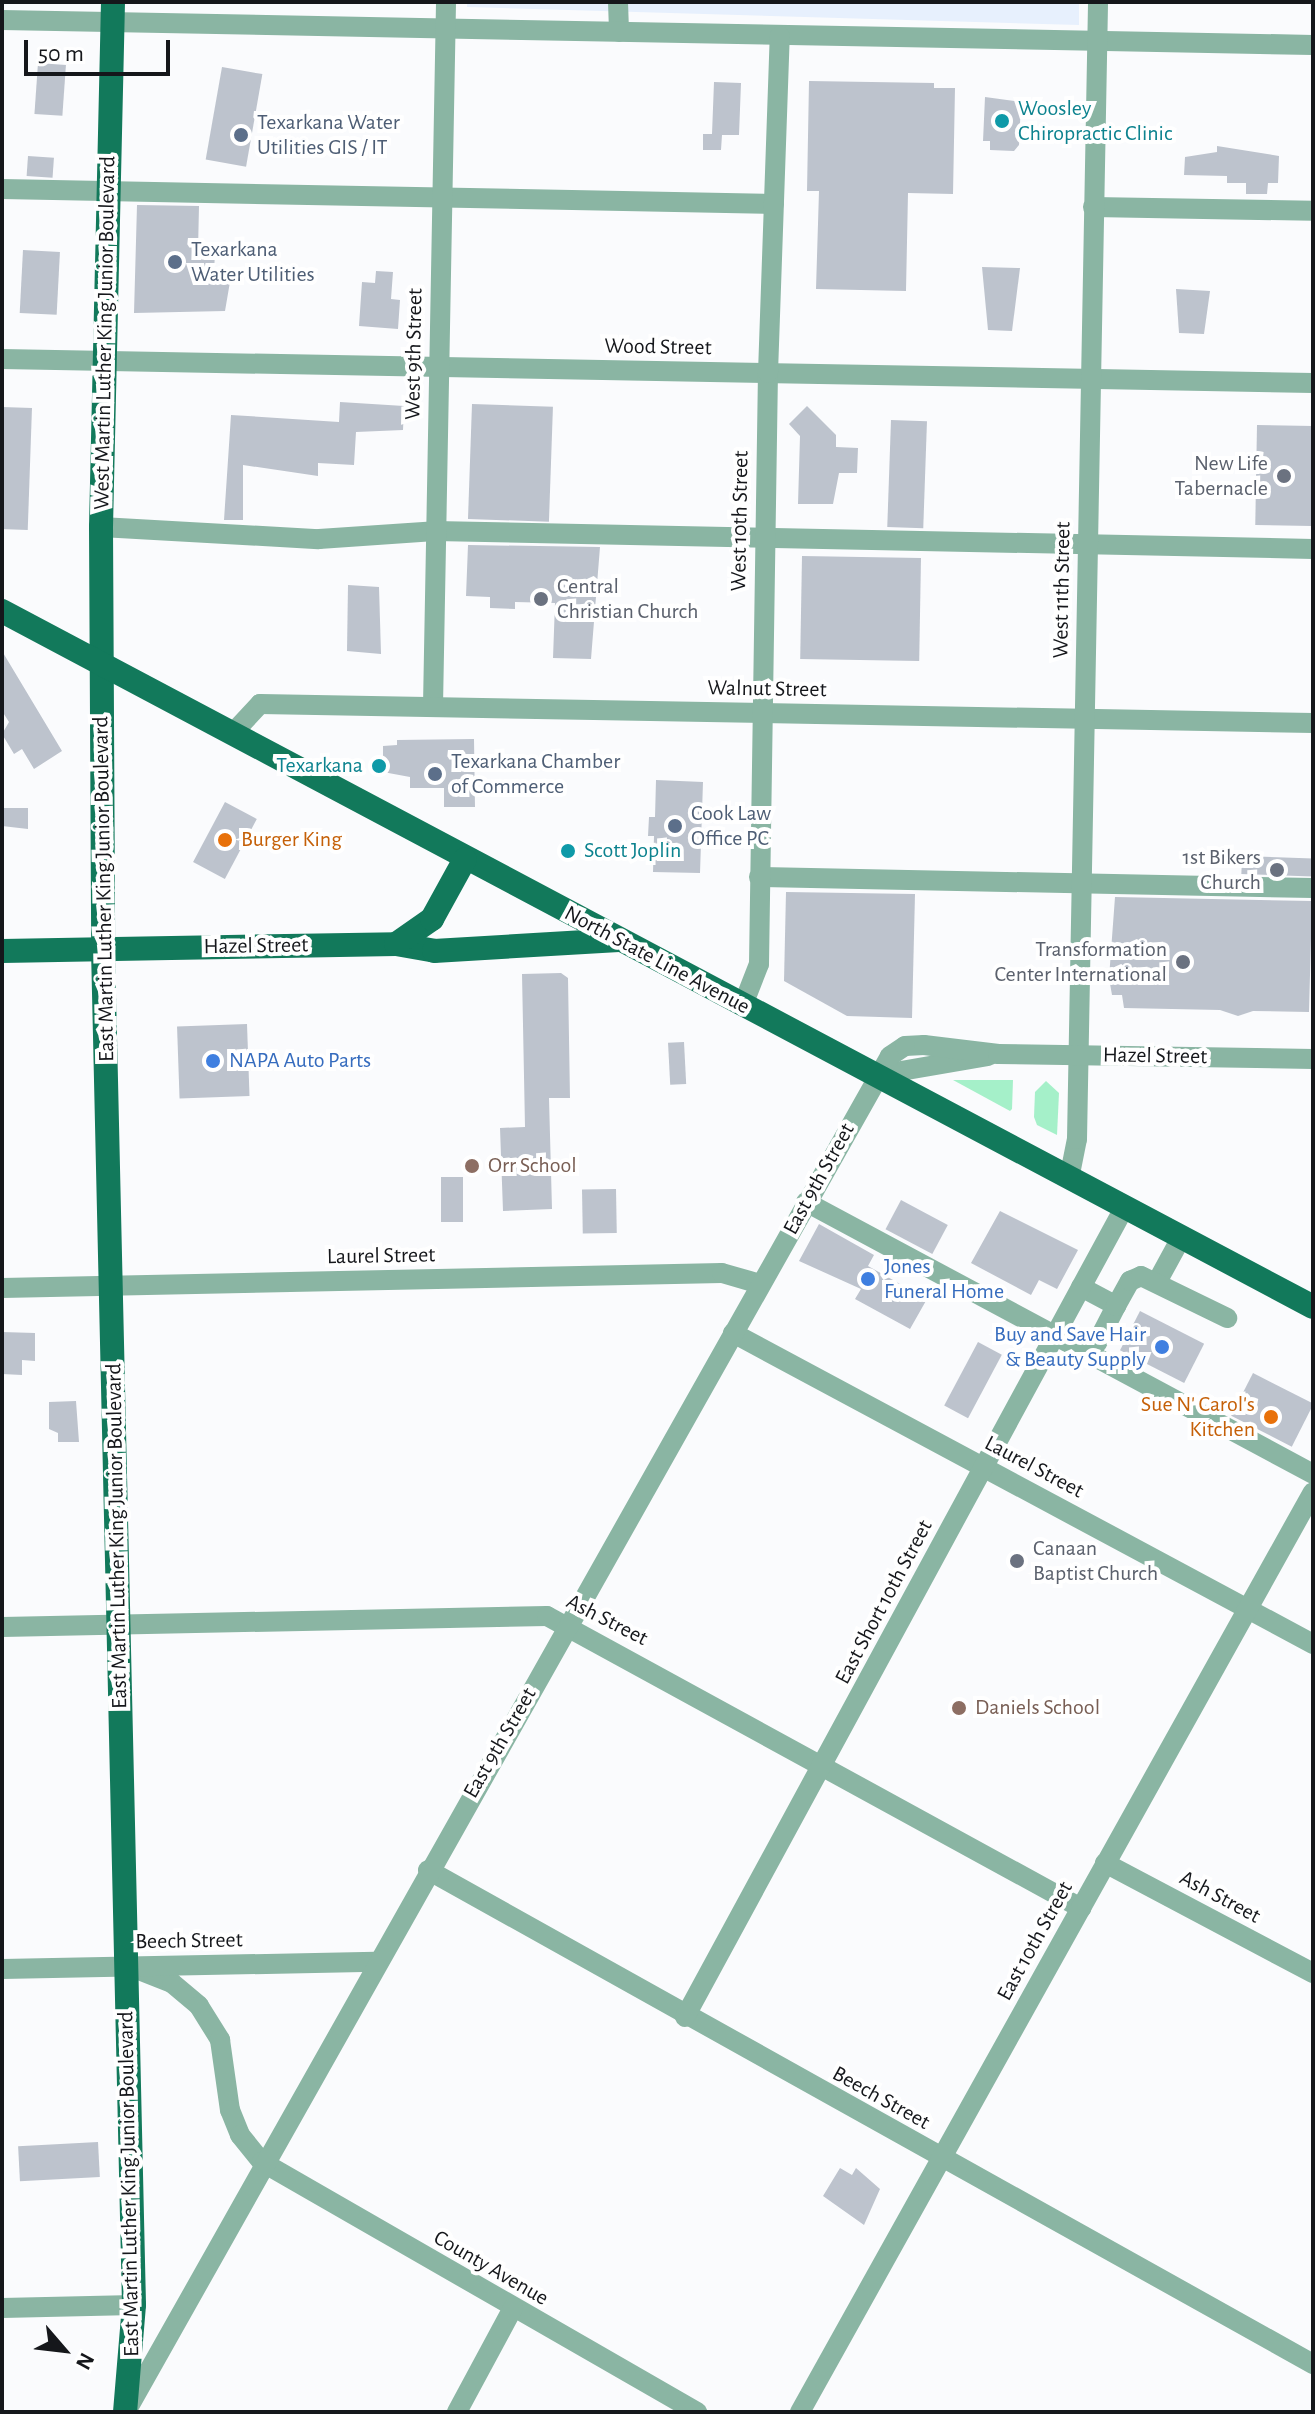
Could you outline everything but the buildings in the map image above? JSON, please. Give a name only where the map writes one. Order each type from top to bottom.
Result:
[{"type":"main road","name":"West Martin Luther King Junior Boulevard","points":[[102,664],[101,527],[112,12]]},
{"type":"main road","name":"North State Line Avenue","points":[[2,611],[1313,1307]]},
{"type":"main road","name":"East Martin Luther King Junior Boulevard","points":[[102,664],[103,949],[134,2305],[129,2411]]},
{"type":"main road","points":[[396,944],[432,919],[465,859]]},
{"type":"main road","name":"Hazel Street","points":[[2,951],[396,944],[434,951],[619,940]]},
{"type":"street","name":"West 9th Street","points":[[433,706],[446,2]]},
{"type":"street","points":[[618,2],[619,32]]},
{"type":"street","name":"West 11th Street","points":[[1069,1179],[1077,1139],[1076,1054],[1098,2]]},
{"type":"street","points":[[2,20],[112,12],[619,32],[1313,45]]},
{"type":"street","name":"West 10th Street","points":[[743,1005],[759,964],[760,713],[780,36]]},
{"type":"street","points":[[2,189],[774,204]]},
{"type":"street","points":[[1093,207],[1313,211]]},
{"type":"street","name":"Wood Street","points":[[2,359],[1313,383]]},
{"type":"street","points":[[101,527],[319,539],[435,531],[1313,549]]},
{"type":"street","name":"Walnut Street","points":[[232,734],[260,704],[1313,723]]},
{"type":"street","points":[[759,877],[1313,888]]},
{"type":"street","name":"Hazel Street","points":[[878,1075],[890,1056],[905,1046],[998,1054],[1313,1059]]},
{"type":"street","name":"East 9th Street","points":[[129,2411],[262,2162],[878,1075]]},
{"type":"street","points":[[806,1202],[1313,1474]]},
{"type":"street","name":"East Short 10th Street","points":[[685,2017],[824,1766],[1124,1208]]},
{"type":"street","points":[[1157,1282],[1181,1238]]},
{"type":"street","name":"Laurel Street","points":[[2,1288],[722,1273],[760,1284]]},
{"type":"street","points":[[1097,1343],[1134,1277],[1157,1282],[1227,1318]]},
{"type":"street","points":[[1081,1287],[1116,1306]]},
{"type":"street","name":"Laurel Street","points":[[733,1333],[1313,1644]]},
{"type":"street","name":"East 10th Street","points":[[800,2412],[1313,1492]]},
{"type":"street","name":"Ash Street","points":[[2,1627],[525,1613],[568,1624],[1081,1908]]},
{"type":"street","name":"Ash Street","points":[[1105,1863],[1313,1973]]},
{"type":"street","name":"Beech Street","points":[[428,1870],[685,2017],[1313,2364]]},
{"type":"street","name":"Beech Street","points":[[2,1969],[376,1962]]},
{"type":"street","points":[[126,1965],[172,1983],[199,2006],[220,2040],[230,2110],[240,2135],[262,2162]]},
{"type":"street","name":"County Avenue","points":[[262,2162],[697,2412]]},
{"type":"street","points":[[2,2308],[134,2305]]},
{"type":"street","points":[[457,2412],[513,2308]]},
{"type":"shaded area","points":[[467,2],[1079,2],[1079,25],[467,7]]},
{"type":"green space","points":[[953,1080],[1013,1080],[1012,1109],[1010,1111]]},
{"type":"green space","points":[[1046,1081],[1059,1093],[1057,1135],[1037,1125],[1034,1117],[1035,1092]]},
{"type":"place","name":"Woosley Chiropractic Clinic","points":[[1002,121]]},
{"type":"place","name":"Texarkana Water Utilities GIS / IT","points":[[241,135]]},
{"type":"place","name":"Texarkana Water Utilities","points":[[175,262]]},
{"type":"place","name":"New Life Tabernacle","points":[[1284,476]]},
{"type":"place","name":"Central Christian Church","points":[[541,599]]},
{"type":"place","name":"Texarkana","points":[[379,766]]},
{"type":"place","name":"Texarkana Chamber of Commerce","points":[[435,774]]},
{"type":"place","name":"Cook Law Office PC","points":[[675,826]]},
{"type":"place","name":"Burger King","points":[[225,840]]},
{"type":"place","name":"Scott Joplin","points":[[568,851]]},
{"type":"place","name":"1st Bikers Church","points":[[1277,870]]},
{"type":"place","name":"Transformation Center International","points":[[1183,962]]},
{"type":"place","name":"NAPA Auto Parts","points":[[213,1061]]},
{"type":"place","name":"Orr School","points":[[472,1166]]},
{"type":"place","name":"Jones Funeral Home","points":[[868,1279]]},
{"type":"place","name":"Buy and Save Hair & Beauty Supply","points":[[1162,1347]]},
{"type":"place","name":"Sue N' Carol's Kitchen","points":[[1271,1417]]},
{"type":"place","name":"Canaan Baptist Church","points":[[1017,1561]]},
{"type":"place","name":"Daniels School","points":[[959,1708]]}]
